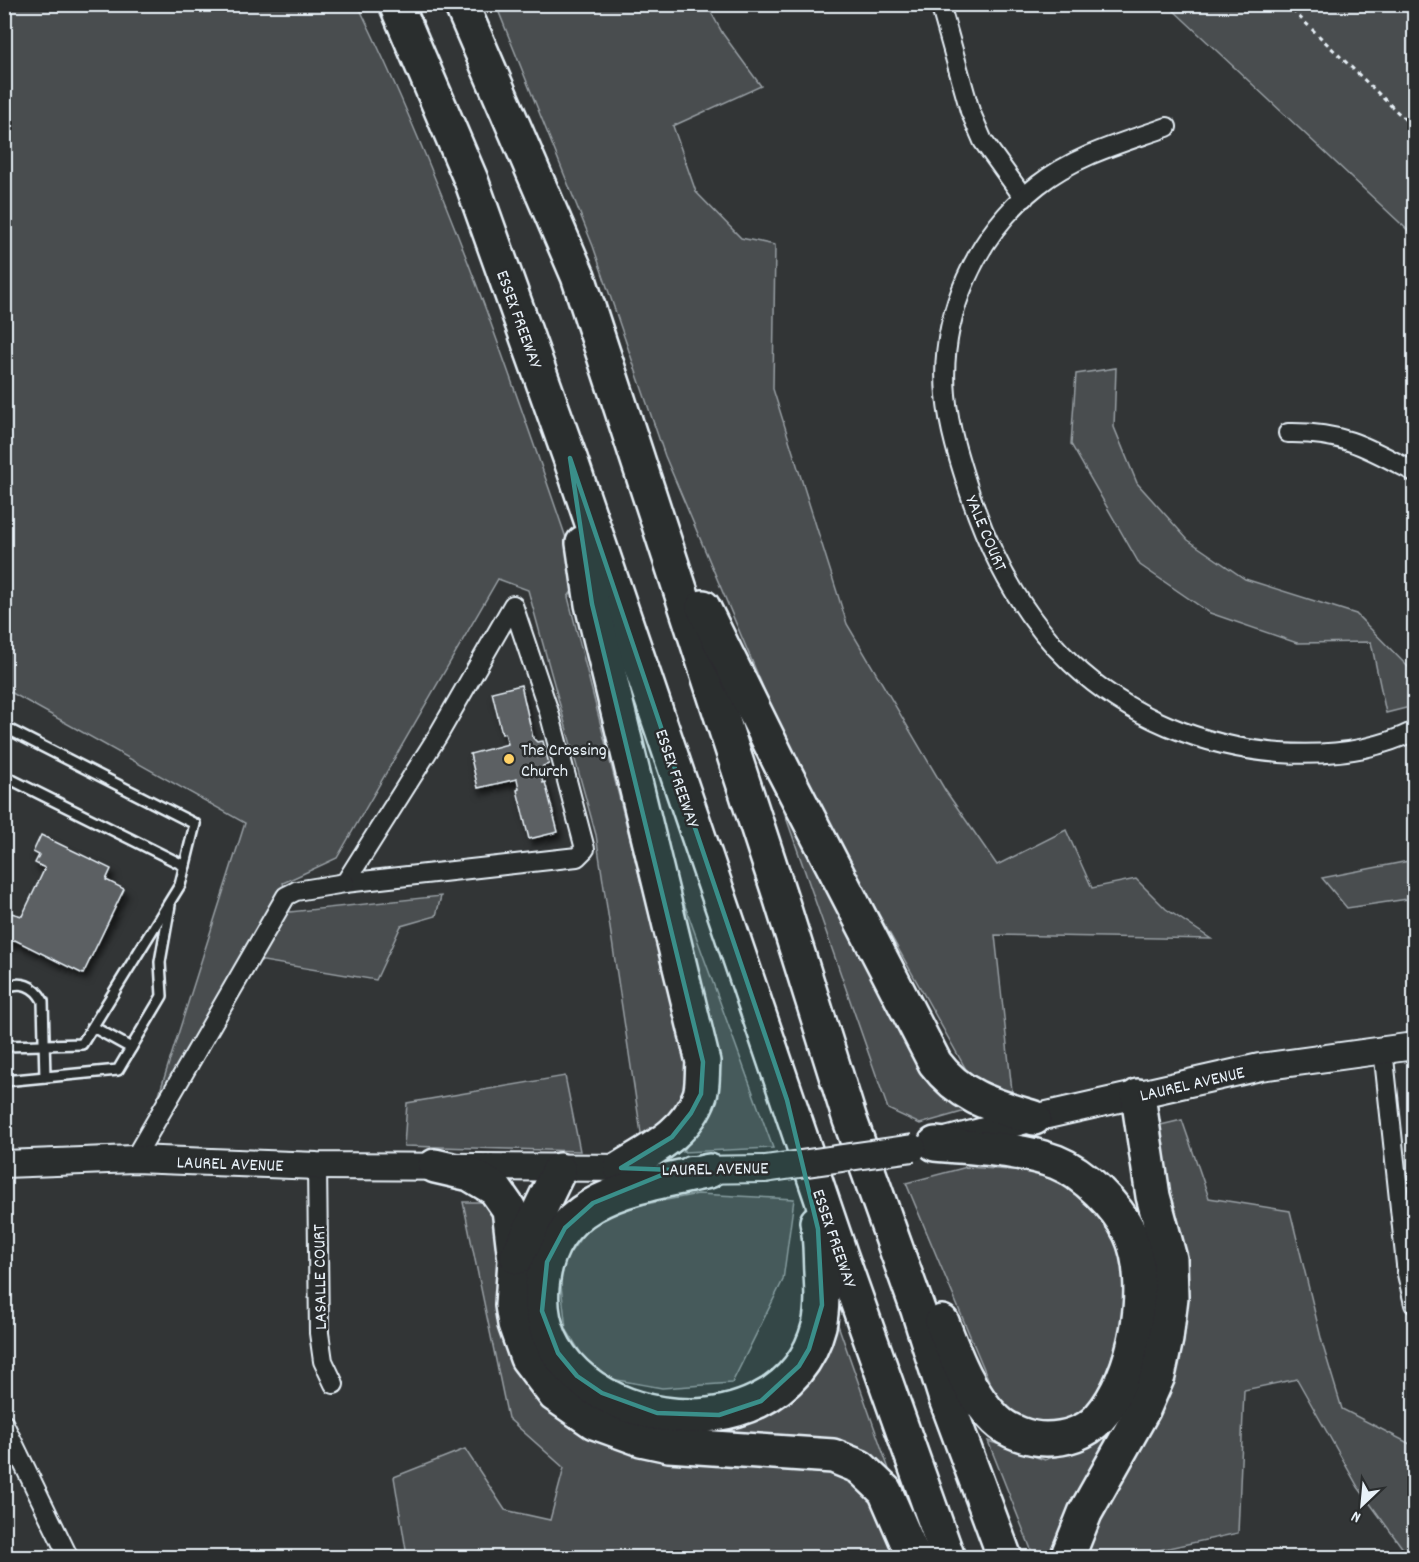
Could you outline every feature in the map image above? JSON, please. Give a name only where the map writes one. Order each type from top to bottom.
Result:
[{"type":"highway","name":"ESSEX FREEWAY","points":[[396,4],[471,180],[570,458],[788,1100],[948,1557]]},
{"type":"highway","points":[[461,4],[578,276],[780,896],[825,1043],[918,1310],[946,1399],[1005,1557]]},
{"type":"highway","points":[[570,458],[592,604],[703,1062],[701,1094],[691,1113],[672,1137],[621,1167]]},
{"type":"highway","points":[[655,511],[783,769],[935,1063],[955,1086],[970,1096],[1034,1118]]},
{"type":"highway","points":[[825,1043],[860,1115],[954,1352],[976,1397],[997,1422],[1034,1439],[1058,1439],[1080,1433],[1099,1419],[1115,1396],[1139,1326],[1140,1272],[1130,1233],[1113,1208],[1086,1181],[1057,1162],[1016,1153],[924,1146]]},
{"type":"highway","points":[[1068,1557],[1084,1513],[1143,1410],[1158,1376],[1166,1339],[1171,1297],[1170,1259],[1153,1196],[1138,1096]]},
{"type":"highway","points":[[709,1171],[623,1191],[593,1203],[565,1228],[547,1262],[543,1279],[542,1311],[545,1326],[558,1353],[577,1376],[588,1385],[631,1406],[657,1413],[701,1417],[740,1409],[761,1401],[775,1390],[799,1366],[808,1349],[818,1328],[822,1305],[818,1229],[788,1100]]},
{"type":"highway","points":[[435,1166],[470,1174],[495,1189],[512,1214],[515,1260],[512,1305],[520,1342],[527,1358],[555,1395],[576,1410],[614,1431],[669,1445],[833,1456],[860,1467],[885,1491],[914,1557]]},
{"type":"highway","points":[[515,1260],[559,1170]]},
{"type":"main road","name":"LAUREL AVENUE","points":[[4,1164],[134,1159],[317,1167],[435,1166],[559,1170],[621,1167],[709,1171],[765,1169],[924,1146],[1034,1118],[1260,1067],[1414,1046]]},
{"type":"street","points":[[940,4],[983,141],[1024,198]]},
{"type":"street","name":"YALE COURT","points":[[1167,127],[1082,156],[1057,171],[1024,198],[999,223],[972,267],[953,316],[945,367],[949,419],[968,486],[992,549],[1026,610],[1063,655],[1098,686],[1158,722],[1191,736],[1225,746],[1294,754],[1364,748],[1414,731]]},
{"type":"street","points":[[1288,433],[1316,432],[1354,440],[1414,472]]},
{"type":"street","points":[[134,1159],[286,896],[296,891],[345,883],[577,857],[585,849],[549,712],[513,605],[437,737],[345,883]]},
{"type":"street","points":[[1383,1049],[1407,1275],[1414,1304]]},
{"type":"street","name":"LASALLE COURT","points":[[317,1167],[319,1333],[323,1361],[334,1384]]},
{"type":"street","points":[[4,1424],[69,1557]]},
{"type":"lane","points":[[4,727],[195,824],[180,885],[82,1044],[4,1046]]},
{"type":"lane","points":[[4,776],[184,866]]},
{"type":"lane","points":[[4,1081],[118,1070],[162,996],[160,963],[170,901]]},
{"type":"lane","points":[[4,989],[18,983],[30,986],[43,1001],[42,1045],[45,1077]]},
{"type":"lane","points":[[93,1027],[131,1048]]},
{"type":"path","points":[[1286,4],[1414,128]]},
{"type":"highlighted area","points":[[570,458],[787,1100],[818,1229],[822,1305],[809,1349],[799,1366],[761,1401],[719,1415],[657,1413],[602,1393],[577,1376],[558,1353],[542,1311],[547,1262],[565,1228],[593,1203],[674,1170],[621,1168],[672,1137],[691,1113],[701,1094],[703,1062],[592,604]]},
{"type":"shaded area","points":[[5,5],[358,5],[421,145],[478,289],[580,579],[568,597],[695,1093],[657,1133],[641,1133],[596,835],[528,590],[498,579],[337,858],[283,883],[290,912],[441,896],[436,916],[401,926],[376,980],[245,958],[148,1129],[245,823],[5,689]]},
{"type":"shaded area","points":[[496,5],[707,5],[723,34],[761,86],[673,126],[696,192],[741,238],[775,245],[773,389],[847,624],[945,790],[997,865],[1066,830],[1092,888],[1136,879],[1166,909],[1211,939],[995,935],[1012,1091],[993,1095],[977,1089],[799,772],[665,456],[593,246]]},
{"type":"shaded area","points":[[1167,5],[1414,5],[1414,236],[1169,6]]},
{"type":"shaded area","points":[[1116,368],[1114,427],[1137,483],[1188,540],[1245,579],[1356,614],[1414,673],[1414,706],[1386,713],[1371,642],[1297,643],[1210,613],[1140,565],[1071,444],[1076,374]]},
{"type":"shaded area","points":[[774,783],[969,1110],[920,1124],[888,1109]]},
{"type":"shaded area","points":[[1414,860],[1414,898],[1347,908],[1322,878]]},
{"type":"shaded area","points":[[684,903],[773,1148],[683,1152],[717,1094]]},
{"type":"shaded area","points":[[565,1076],[580,1151],[404,1146],[407,1103]]},
{"type":"shaded area","points":[[1182,1120],[1209,1198],[1290,1211],[1323,1346],[1342,1409],[1414,1446],[1414,1557],[1409,1557],[1358,1487],[1297,1379],[1244,1390],[1238,1533],[1127,1557],[1082,1557],[1081,1544],[1165,1394],[1152,1127]]},
{"type":"shaded area","points":[[967,1167],[1041,1172],[1076,1191],[1113,1229],[1129,1269],[1121,1326],[1101,1394],[1062,1426],[1032,1428],[1002,1412],[906,1183]]},
{"type":"shaded area","points":[[698,1194],[794,1199],[783,1280],[732,1383],[662,1388],[595,1376],[566,1329],[559,1268],[599,1213]]},
{"type":"shaded area","points":[[463,1202],[492,1202],[570,1422],[824,1466],[884,1506],[903,1557],[407,1556],[394,1477],[465,1449],[505,1510],[550,1520],[564,1468],[508,1418]]},
{"type":"shaded area","points":[[837,1322],[897,1492],[845,1446],[708,1437],[798,1388]]},
{"type":"shaded area","points":[[1112,1435],[1059,1530],[1055,1557],[1034,1557],[988,1441],[1045,1460]]},
{"type":"building","name":"The Crossing Church","points":[[521,685],[533,738],[537,742],[543,741],[549,764],[543,766],[544,771],[540,773],[543,783],[545,782],[558,832],[529,839],[517,790],[519,789],[517,779],[478,788],[470,754],[508,744],[505,733],[502,734],[492,692]]},
{"type":"building","points":[[41,835],[111,869],[106,880],[124,889],[83,974],[15,940],[4,944],[4,911],[22,916],[45,868],[35,863],[39,855],[33,852]]},
{"type":"place","name":"The Crossing Church","points":[[509,759]]}]
